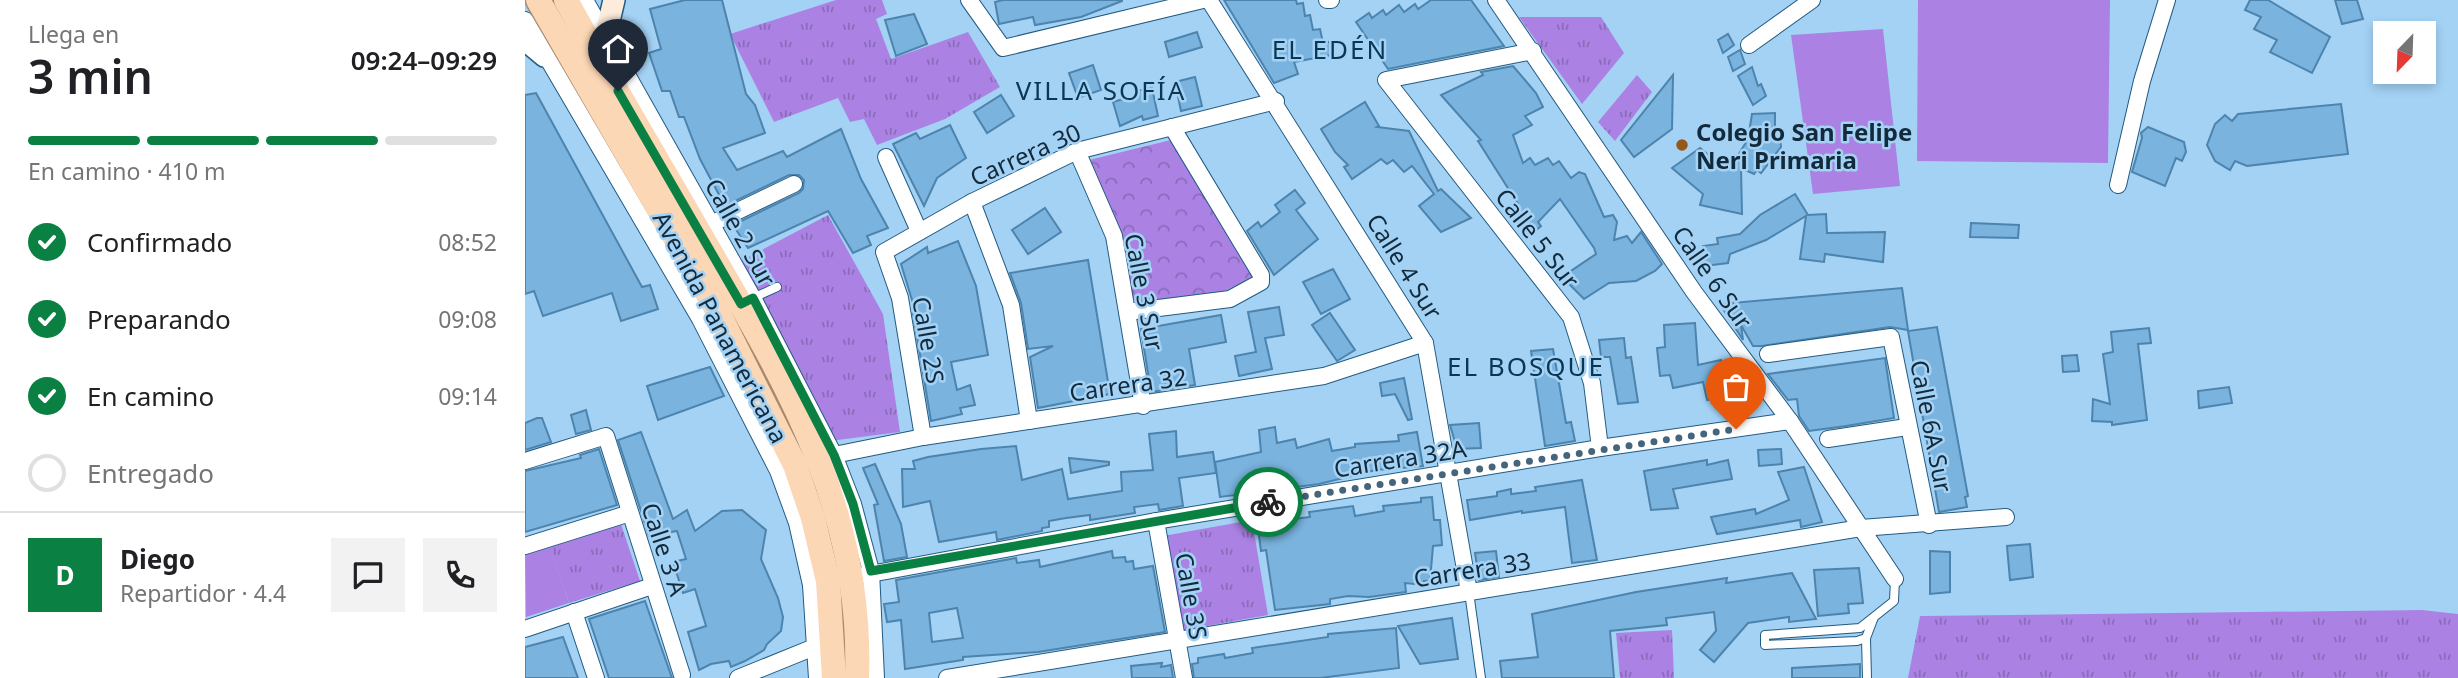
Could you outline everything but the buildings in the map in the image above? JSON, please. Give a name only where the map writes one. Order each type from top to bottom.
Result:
[{"type":"main road","points":[[605,38],[614,0]]},
{"type":"main road","name":"Avenida Panamericana","points":[[553,5],[747,301],[804,421],[862,573],[857,624],[857,678]]},
{"type":"main road","name":"Avenida Panamericana","points":[[553,5],[718,312],[795,465],[813,518],[819,583],[821,678]]},
{"type":"street","points":[[969,0],[1003,48],[1203,0]]},
{"type":"street","name":"Calle 4 Sur","points":[[1209,0],[1276,101],[1425,343],[1469,592]]},
{"type":"street","name":"Calle 6 Sur","points":[[1496,0],[1694,292],[1790,421],[1895,579]]},
{"type":"street","points":[[1749,45],[1812,0]]},
{"type":"street","points":[[2119,185],[2142,81],[2167,0]]},
{"type":"street","name":"Calle 2 Sur","points":[[553,5],[605,38],[711,224],[747,301],[834,455],[853,504],[876,678]]},
{"type":"street","points":[[544,57],[553,5]]},
{"type":"street","points":[[525,41],[544,57],[700,319],[778,471],[819,583],[817,646],[821,678]]},
{"type":"street","name":"Calle 5 Sur","points":[[1532,51],[1386,80],[1571,317],[1592,383],[1600,448]]},
{"type":"street","name":"Carrera 30","points":[[884,252],[972,202],[1077,151],[1276,101]]},
{"type":"street","points":[[1127,312],[1230,299],[1261,282],[1261,275],[1172,127]]},
{"type":"street","name":"Calle 3 Sur","points":[[1077,151],[1114,236],[1143,405]]},
{"type":"street","points":[[886,157],[919,231]]},
{"type":"street","points":[[711,224],[795,184]]},
{"type":"street","points":[[972,202],[1011,305],[1029,421]]},
{"type":"street","name":"Calle 2S","points":[[884,252],[900,298],[923,437]]},
{"type":"street","name":"Calle 6A Sur","points":[[1768,354],[1891,337],[1907,427],[1929,525]]},
{"type":"street","name":"Carrera 32","points":[[834,455],[923,437],[1324,376],[1425,343]]},
{"type":"street","name":"Carrera 32A","points":[[819,583],[1156,521],[1449,472],[1790,421]]},
{"type":"street","points":[[1828,439],[1907,427]]},
{"type":"street","name":"Calle 3 A","points":[[525,461],[606,436],[652,586],[683,675]]},
{"type":"street","points":[[525,546],[630,513]]},
{"type":"street","name":"Carrera 33","points":[[947,678],[1861,528],[1929,525],[2006,517]]},
{"type":"street","name":"Calle 3S","points":[[1156,521],[1184,678]]},
{"type":"street","points":[[525,629],[652,586]]},
{"type":"street","points":[[574,612],[596,678]]},
{"type":"street","points":[[738,678],[817,646]]},
{"type":"lane","points":[[747,301],[777,287]]},
{"type":"lane","points":[[1866,638],[1857,641],[1773,646],[1765,645],[1764,638],[1776,634],[1860,628],[1894,601],[1895,579]]},
{"type":"lane","points":[[1469,592],[1481,678]]},
{"type":"lane","points":[[1867,678],[1866,638],[1874,618]]},
{"type":"green space","points":[[836,0],[882,0],[887,14],[876,19],[891,59],[968,32],[1000,87],[945,119],[877,145],[864,119],[850,122],[838,98],[774,122],[730,34]]},
{"type":"green space","points":[[1918,0],[2110,0],[2108,163],[1917,161]]},
{"type":"green space","points":[[1519,17],[1601,17],[1624,53],[1582,104]]},
{"type":"green space","points":[[1883,29],[1900,186],[1813,194],[1791,35]]},
{"type":"green space","points":[[1637,75],[1652,92],[1615,141],[1598,122]]},
{"type":"green space","points":[[1175,139],[1257,276],[1225,291],[1133,303],[1089,160]]},
{"type":"green space","points":[[828,215],[883,314],[900,432],[830,441],[737,263]]},
{"type":"green space","points":[[1252,520],[1268,615],[1179,631],[1163,536]]},
{"type":"green space","points":[[621,524],[640,581],[569,603],[549,547]]},
{"type":"green space","points":[[549,546],[569,603],[526,617],[525,554]]},
{"type":"green space","points":[[2422,610],[2458,614],[2458,678],[1908,678],[1920,616]]},
{"type":"green space","points":[[1672,630],[1674,678],[1620,678],[1616,633]]},
{"type":"way so far","points":[[1268,502],[1600,448],[1736,429]]},
{"type":"place","name":"Colegio San Felipe Neri Primaria","points":[[1682,145]]},
{"type":"district","name":"EL EDÉN","points":[[1330,49]]},
{"type":"district","name":"VILLA SOFÍA","points":[[1101,90]]},
{"type":"district","name":"EL BOSQUE","points":[[1526,366]]},
{"type":"route","points":[[618,91],[741,304],[753,298],[834,455],[853,504],[871,571],[1268,502]]}]
